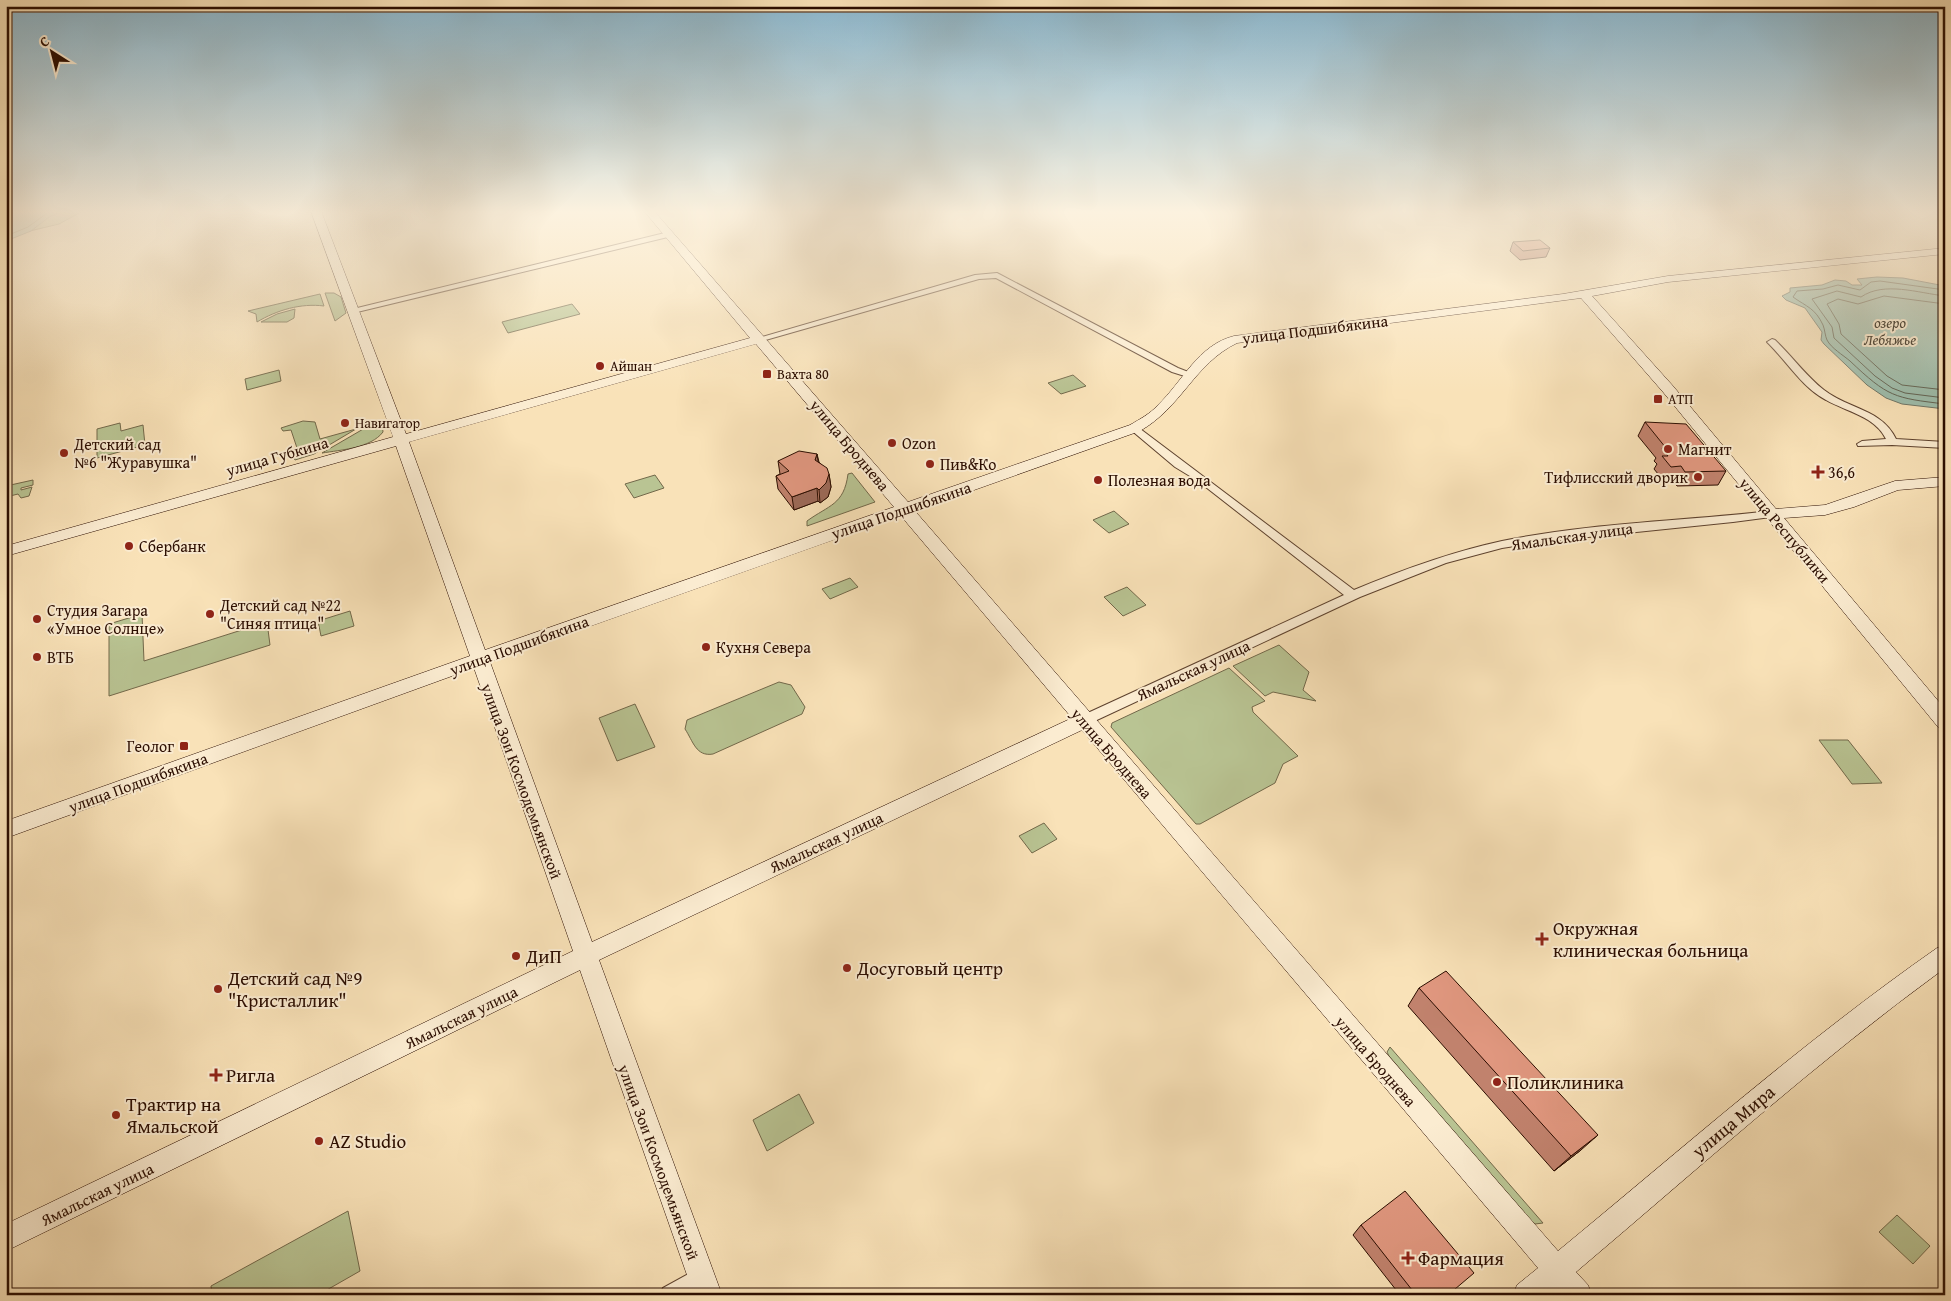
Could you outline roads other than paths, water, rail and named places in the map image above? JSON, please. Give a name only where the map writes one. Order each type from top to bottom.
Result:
[{"type":"main road","name":"улица Зои Космодемьянской","points":[[339,272],[401,439],[704,1286]]},
{"type":"main road","name":"улица Броднева","points":[[701,272],[1084,721],[1578,1295]]},
{"type":"main road","name":"улица Подшибякина","points":[[6,830],[479,659],[1134,428],[1162,412],[1211,351],[1224,343],[1241,338],[1584,294],[1668,279],[1743,272]]},
{"type":"main road","name":"улица Республики","points":[[1584,294],[1634,349],[1945,722]]},
{"type":"main road","name":"улица Губкина","points":[[6,551],[759,339]]},
{"type":"main road","points":[[1772,514],[1825,510],[1849,504],[1895,486],[1945,481]]},
{"type":"main road","name":"Ямальская улица","points":[[6,1238],[585,956],[1084,721]]},
{"type":"main road","name":"улица Мира","points":[[1528,1295],[1645,1194],[1838,1034],[1945,955]]},
{"type":"street","points":[[353,310],[512,272]]},
{"type":"street","points":[[759,339],[978,277],[997,274],[1175,370],[1191,375]]},
{"type":"street","points":[[1772,342],[1823,395],[1880,423],[1888,430],[1892,442]]},
{"type":"street","points":[[1134,428],[1179,465],[1216,490],[1352,595]]},
{"type":"street","points":[[1862,444],[1892,442],[1945,445]]},
{"type":"street","name":"Ямальская улица","points":[[1084,721],[1352,595],[1424,567],[1466,554],[1543,538],[1618,528],[1772,514]]},
{"type":"street","points":[[670,1295],[704,1286]]},
{"type":"water","name":"озеро Лебяжье","points":[[1877,277],[1903,278],[1945,286],[1945,409],[1902,404],[1886,398],[1867,385],[1824,344],[1821,340],[1822,332],[1805,308],[1786,300],[1782,296],[1790,292],[1790,288],[1822,285],[1835,280],[1846,281],[1852,285],[1862,285],[1857,279]]},
{"type":"place","name":"Айшан","points":[[600,366]]},
{"type":"place","name":"Вахта 80","points":[[767,374]]},
{"type":"place","name":"АТП","points":[[1658,399]]},
{"type":"place","name":"Навигатор","points":[[345,423]]},
{"type":"place","name":"Ozon","points":[[892,443]]},
{"type":"place","name":"Магнит","points":[[1668,449]]},
{"type":"place","name":"Детский сад №6 \"Журавушка\"","points":[[64,453]]},
{"type":"place","name":"Пив&Ко","points":[[930,464]]},
{"type":"place","name":"36,6","points":[[1818,472]]},
{"type":"place","name":"Тифлисский дворик","points":[[1698,477]]},
{"type":"place","name":"Полезная вода","points":[[1098,480]]},
{"type":"place","name":"Сбербанк","points":[[129,546]]},
{"type":"place","name":"Детский сад №22 \"Синяя птица\"","points":[[210,614]]},
{"type":"place","name":"Студия Загара «Умное Солнце»","points":[[37,619]]},
{"type":"place","name":"Кухня Севера","points":[[706,647]]},
{"type":"place","name":"ВТБ","points":[[37,657]]},
{"type":"place","name":"Геолог","points":[[184,746]]},
{"type":"place","name":"Окружная клиническая больница","points":[[1542,939]]},
{"type":"place","name":"ДиП","points":[[516,956]]},
{"type":"place","name":"Досуговый центр","points":[[847,968]]},
{"type":"place","name":"Детский сад №9 \"Кристаллик\"","points":[[218,989]]},
{"type":"place","name":"Ригла","points":[[216,1075]]},
{"type":"place","name":"Поликлиника","points":[[1497,1082]]},
{"type":"place","name":"Трактир на Ямальской","points":[[116,1115]]},
{"type":"place","name":"AZ Studio","points":[[319,1141]]},
{"type":"place","name":"Фармация","points":[[1408,1258]]}]
